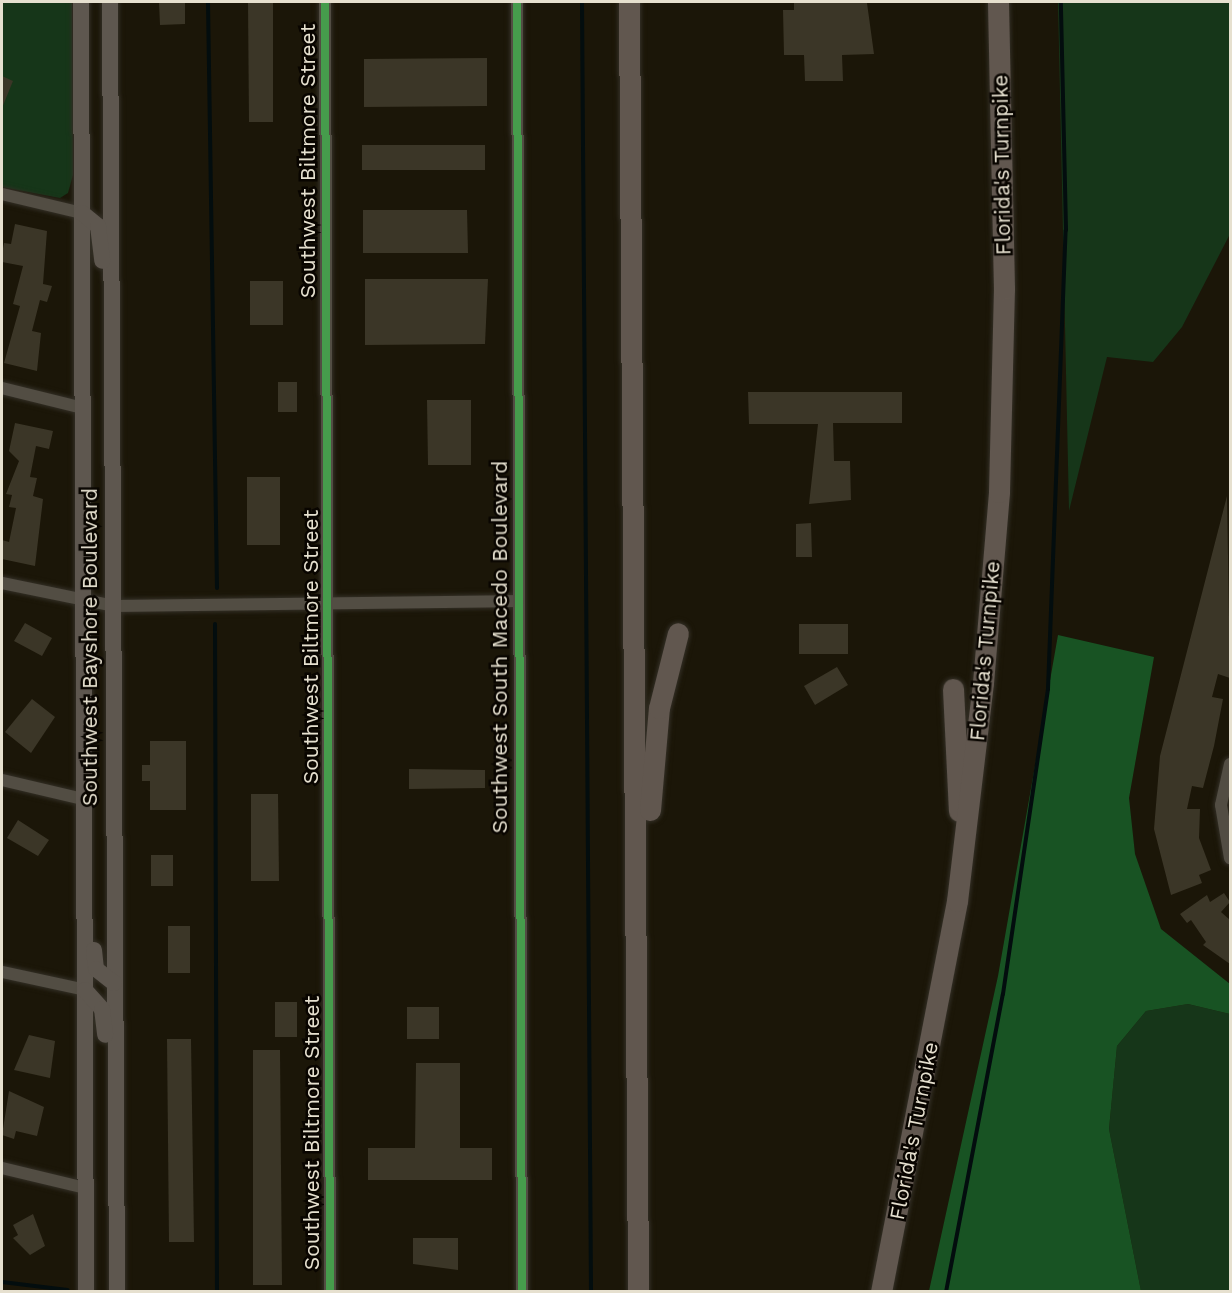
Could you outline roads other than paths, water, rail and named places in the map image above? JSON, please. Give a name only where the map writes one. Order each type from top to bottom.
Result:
[{"type":"highway","points":[[629,2],[638,927],[638,1292]]},
{"type":"highway","name":"Florida's Turnpike","points":[[880,1292],[957,901],[971,813],[999,492],[1004,288],[998,2]]},
{"type":"highway","points":[[638,927],[648,875],[659,708],[678,633]]},
{"type":"highway","points":[[953,689],[960,800],[957,901]]},
{"type":"main road","name":"Southwest Bayshore Boulevard","points":[[81,2],[86,1292]]},
{"type":"main road","name":"Southwest Bayshore Boulevard","points":[[110,2],[117,1292]]},
{"type":"main road","points":[[82,213],[94,220],[101,243],[103,335],[112,369]]},
{"type":"main road","points":[[83,835],[94,854],[96,969],[114,983]]},
{"type":"main road","points":[[85,990],[96,999],[105,1023],[105,1114],[115,1142]]},
{"type":"street","name":"Southwest Biltmore Street","points":[[325,2],[330,1292]]},
{"type":"street","name":"Southwest South Macedo Boulevard","points":[[517,2],[522,1292]]},
{"type":"street","points":[[2,194],[82,213]]},
{"type":"street","points":[[2,388],[83,408]]},
{"type":"street","points":[[2,582],[83,602],[114,606],[518,601]]},
{"type":"street","points":[[1230,764],[1221,805],[1230,858]]},
{"type":"street","points":[[2,780],[83,800]]},
{"type":"street","points":[[2,972],[85,990]]},
{"type":"street","points":[[2,1168],[85,1188]]},
{"type":"waterway","points":[[208,2],[217,588]]},
{"type":"waterway","points":[[582,2],[591,1292]]},
{"type":"waterway","points":[[946,1292],[1003,994],[1048,689],[1066,230],[1061,2]]},
{"type":"waterway","points":[[215,624],[217,1292]]},
{"type":"waterway","points":[[2,1282],[68,1290]]}]
